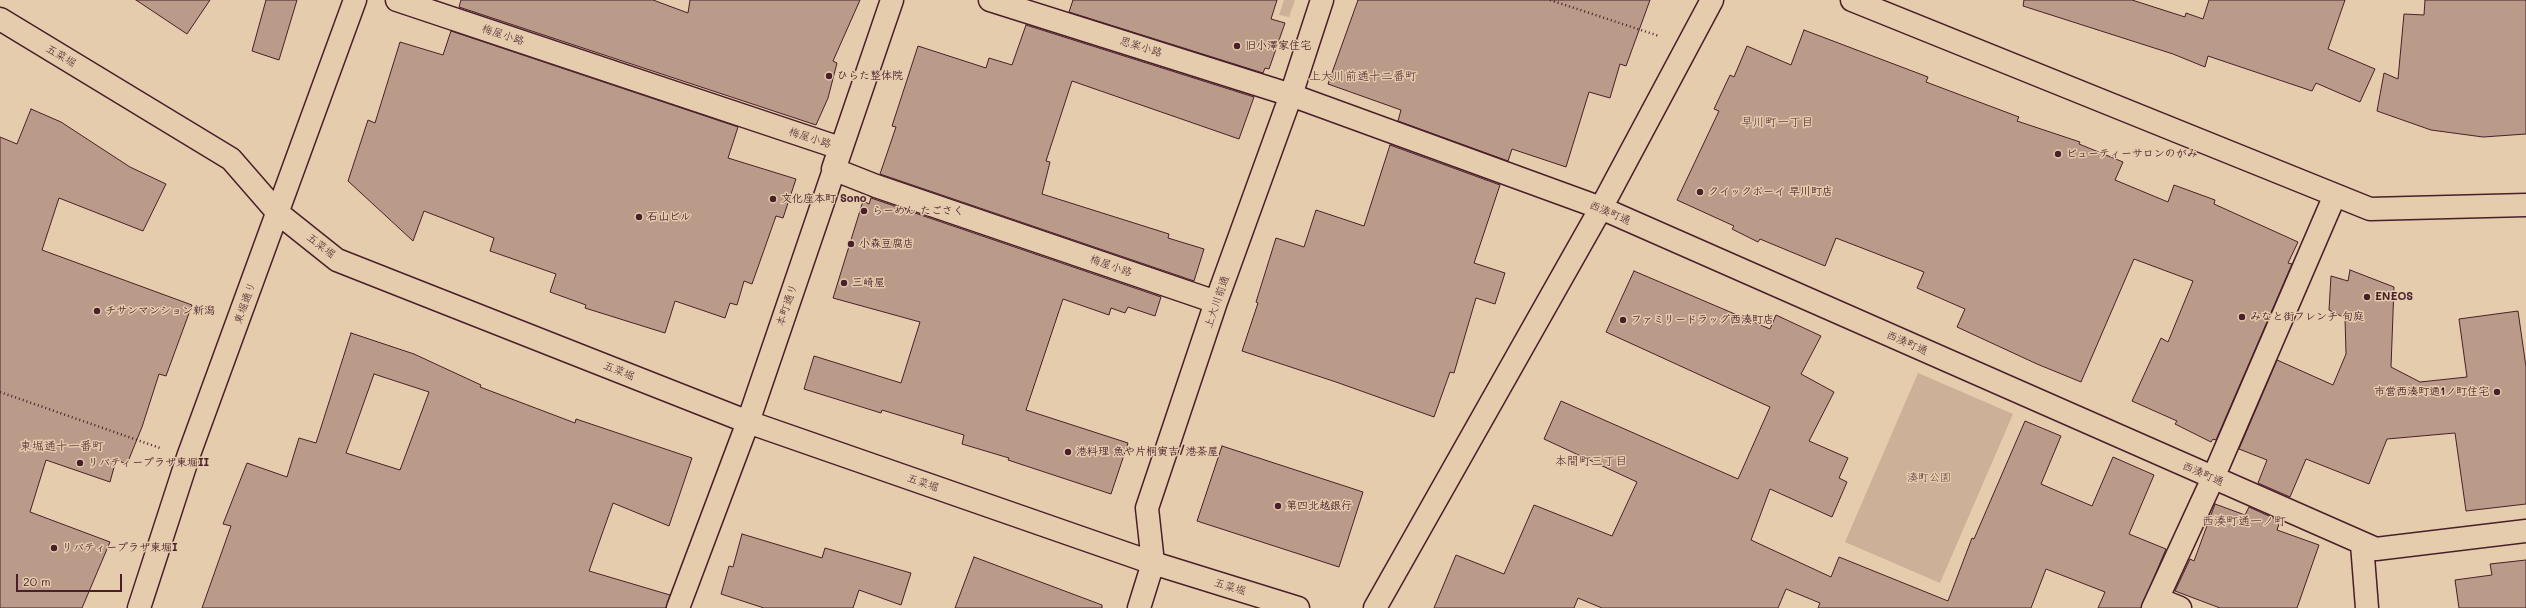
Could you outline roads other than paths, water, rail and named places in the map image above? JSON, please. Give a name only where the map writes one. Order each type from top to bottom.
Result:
[{"type":"street","name":"東堀通り","points":[[139,608],[188,457],[355,0]]},
{"type":"street","name":"梅屋小路","points":[[397,0],[840,148],[833,169],[876,186],[1216,302]]},
{"type":"street","points":[[840,148],[892,0]]},
{"type":"street","name":"思案小路","points":[[990,0],[1291,95]]},
{"type":"street","name":"上大川前通","points":[[1140,608],[1153,562],[1147,508],[1216,302],[1291,95],[1322,0]]},
{"type":"street","points":[[1375,608],[1601,208],[1712,0]]},
{"type":"street","points":[[1852,0],[2370,209],[2526,205]]},
{"type":"street","name":"五菜堀","points":[[0,19],[231,159],[278,213],[337,260],[748,422],[1153,562],[1298,608]]},
{"type":"street","name":"西湊町通","points":[[1291,95],[1601,208],[2376,549],[2526,531]]},
{"type":"street","name":"本町通り","points":[[678,608],[748,422],[833,169]]},
{"type":"street","points":[[2180,608],[2155,603],[2213,478],[2335,195]]},
{"type":"street","points":[[2362,544],[2367,608]]},
{"type":"place","name":"旧小澤家住宅","points":[[1237,46]]},
{"type":"place","name":"ひらた整体院","points":[[829,76]]},
{"type":"place","name":"ビューティーサロンのがみ","points":[[2058,154]]},
{"type":"place","name":"クイックボーイ 早川町店","points":[[1700,192]]},
{"type":"place","name":"文化座本町 Sono","points":[[773,199]]},
{"type":"place","name":"らーめん たごさく","points":[[864,211]]},
{"type":"place","name":"石山ビル","points":[[639,217]]},
{"type":"place","name":"小森豆腐店","points":[[851,244]]},
{"type":"place","name":"三崎屋","points":[[844,283]]},
{"type":"place","name":"ENEOS","points":[[2367,297]]},
{"type":"place","name":"チサンマンション新潟","points":[[97,311]]},
{"type":"place","name":"みなと街フレンチ 旬庭","points":[[2242,317]]},
{"type":"place","name":"ファミリードラッグ西湊町店","points":[[1623,320]]},
{"type":"place","name":"市営西湊町通1ノ町住宅","points":[[2497,392]]},
{"type":"place","name":"港料理 魚や片桐寅吉/港茶屋","points":[[1068,452]]},
{"type":"place","name":"リバティープラザ東堀II","points":[[80,463]]},
{"type":"place","name":"第四北越銀行","points":[[1278,506]]},
{"type":"place","name":"リバティープラザ東堀I","points":[[54,548]]},
{"type":"district","name":"上大川前通十二番町","points":[[1363,76]]},
{"type":"district","name":"早川町一丁目","points":[[1777,122]]},
{"type":"district","name":"東堀通十一番町","points":[[62,446]]},
{"type":"district","name":"本間町三丁目","points":[[1591,461]]},
{"type":"district","name":"西湊町通一ノ町","points":[[2244,521]]},
{"type":"park label","name":"湊町公園","points":[[1929,478]]}]
